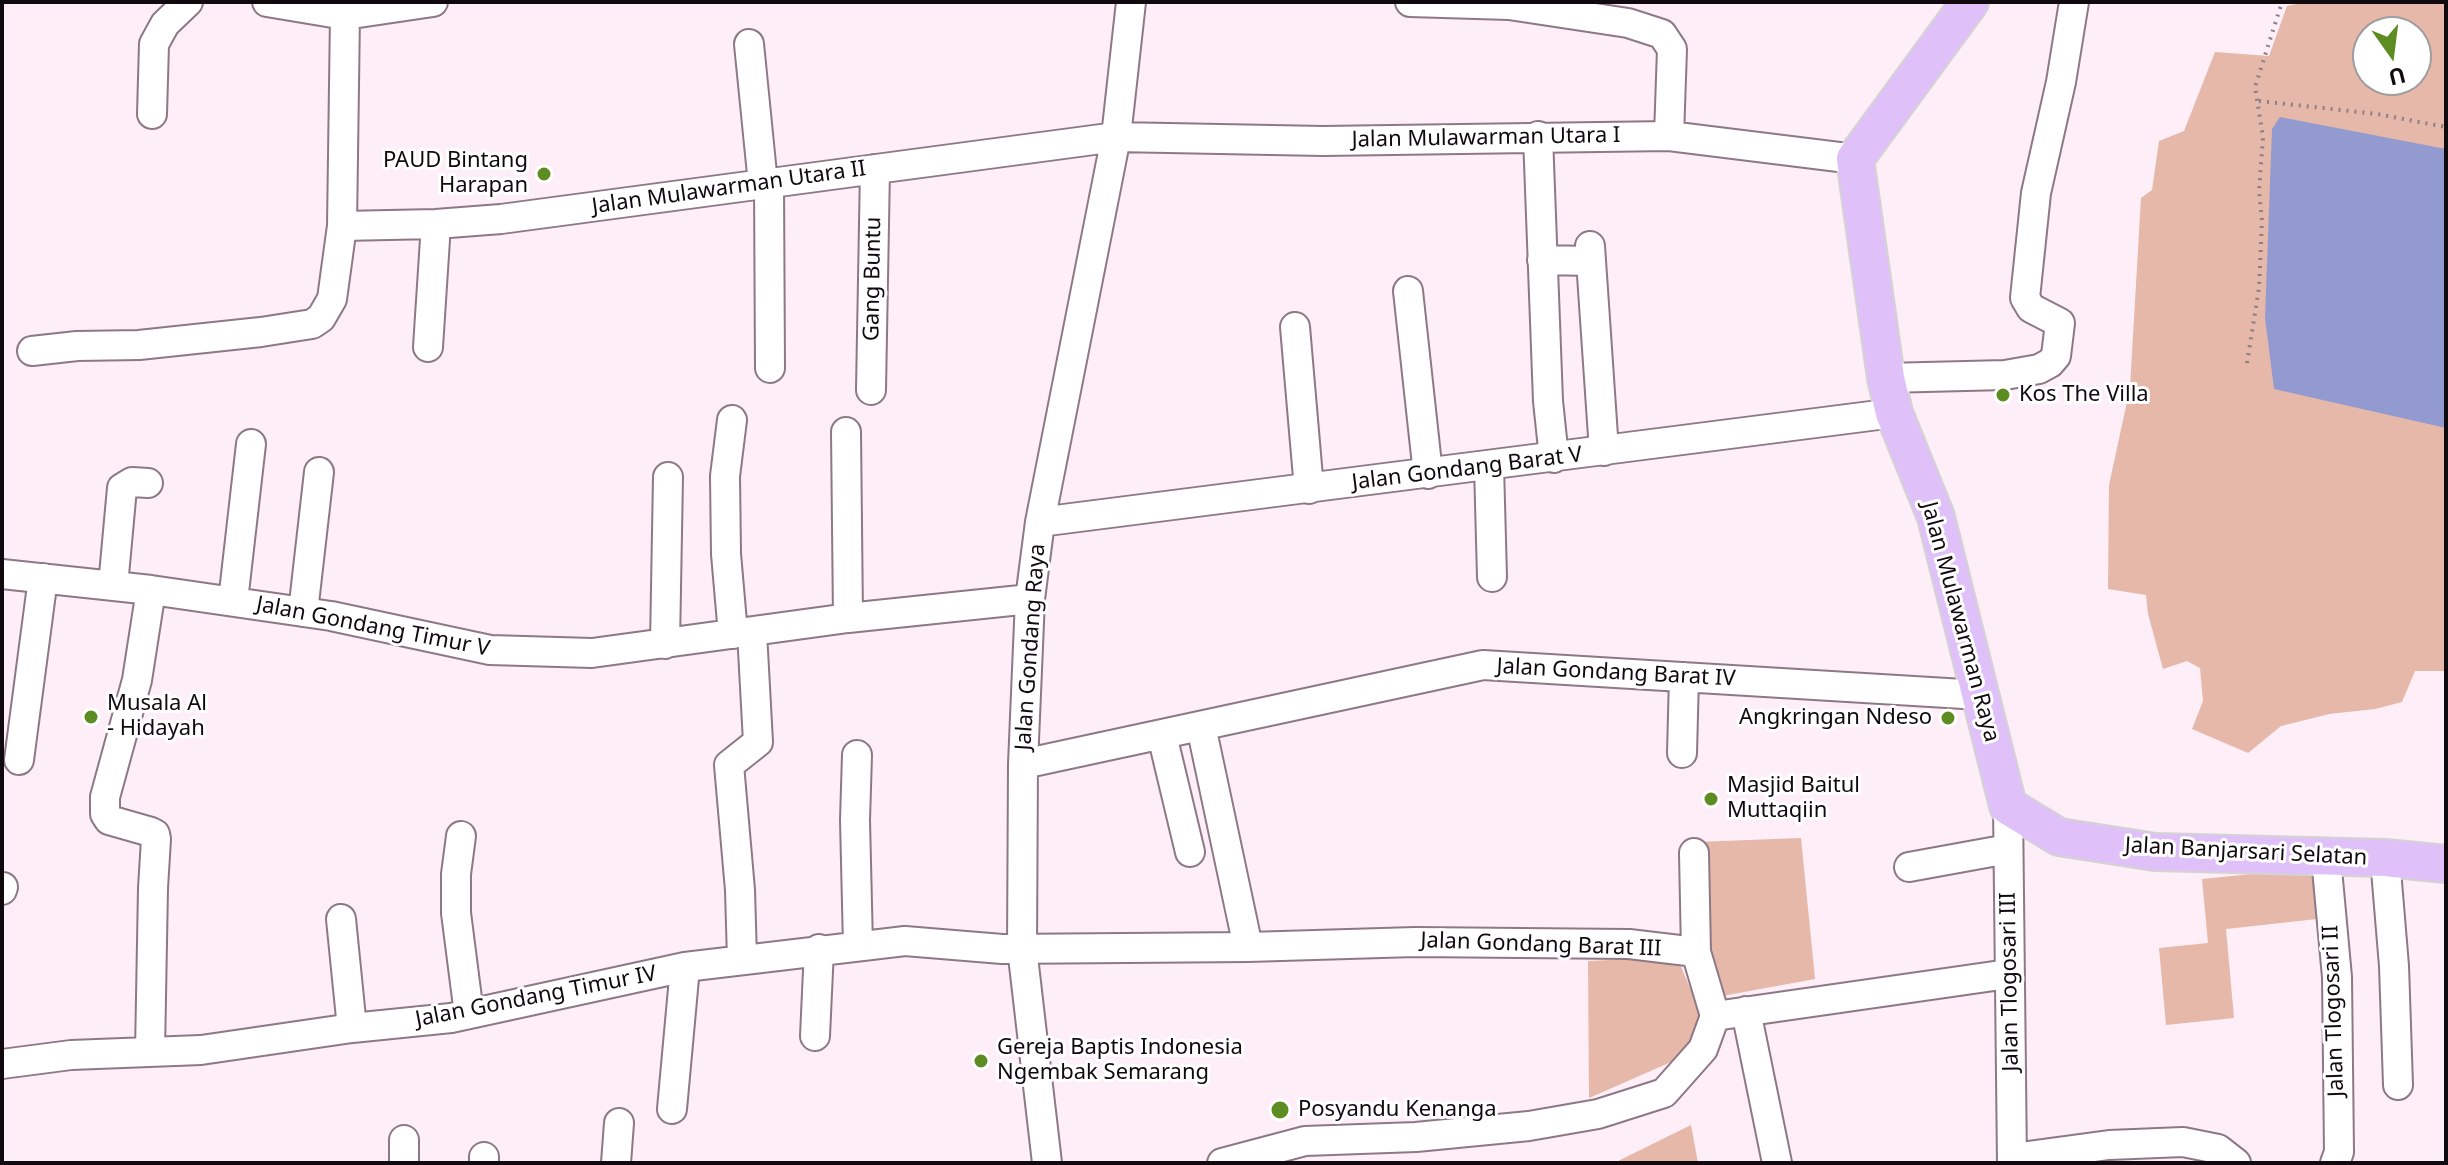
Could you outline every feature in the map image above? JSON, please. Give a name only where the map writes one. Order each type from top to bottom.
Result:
[{"type":"main road","points":[[1855,159],[1970,2]]},
{"type":"main road","name":"Jalan Mulawarman Raya","points":[[1855,159],[1886,378],[1894,413],[1936,517],[2008,806]]},
{"type":"main road","name":"Jalan Banjarsari Selatan","points":[[2008,806],[2059,837],[2155,852],[2385,858],[2446,864]]},
{"type":"street","points":[[152,114],[154,44],[165,24],[188,2]]},
{"type":"street","points":[[267,2],[345,15],[433,2]]},
{"type":"street","name":"Jalan Gondang Raya","points":[[1047,1163],[1022,948],[1023,764],[1030,599],[1040,522],[1116,137],[1131,2]]},
{"type":"street","points":[[1410,2],[1630,12],[1662,34],[1672,49],[1669,136]]},
{"type":"street","points":[[1886,378],[2005,375],[2039,369],[2056,356],[2060,323],[2031,308],[2025,298],[2036,193],[2061,82],[2074,2]]},
{"type":"street","points":[[32,351],[77,346],[139,345],[312,324],[328,311],[342,226],[345,15]]},
{"type":"street","points":[[749,44],[766,183],[770,368]]},
{"type":"street","points":[[1538,136],[1548,401],[1554,458]]},
{"type":"street","name":"Jalan Mulawarman Utara I","points":[[1116,137],[1323,141],[1669,136],[1855,159]]},
{"type":"street","name":"Jalan Mulawarman Utara II","points":[[342,226],[501,219],[1116,137]]},
{"type":"street","name":"Gang Buntu","points":[[871,390],[875,169]]},
{"type":"street","points":[[428,347],[436,224]]},
{"type":"street","points":[[1542,260],[1590,253],[1604,451]]},
{"type":"street","points":[[1408,291],[1428,474]]},
{"type":"street","points":[[1295,327],[1309,489]]},
{"type":"street","name":"Jalan Gondang Barat V","points":[[1040,522],[1894,413]]},
{"type":"street","points":[[732,420],[725,476],[726,554],[742,633],[758,742],[729,765],[740,890],[742,959]]},
{"type":"street","points":[[846,432],[848,618]]},
{"type":"street","points":[[233,601],[251,444]]},
{"type":"street","points":[[1489,466],[1492,577]]},
{"type":"street","points":[[303,612],[319,472]]},
{"type":"street","points":[[665,644],[668,477]]},
{"type":"street","points":[[113,586],[122,488],[132,482],[148,483]]},
{"type":"street","name":"Jalan Gondang Timur V","points":[[2,574],[233,601],[490,650],[592,653],[848,618],[1030,599]]},
{"type":"street","points":[[19,760],[43,578]]},
{"type":"street","points":[[150,1052],[156,839],[151,832],[106,818],[105,797],[137,680],[151,590]]},
{"type":"street","name":"Jalan Gondang Barat IV","points":[[1023,764],[1483,665],[1980,695]]},
{"type":"street","points":[[1682,753],[1684,677]]},
{"type":"street","points":[[1201,726],[1248,947]]},
{"type":"street","points":[[1162,735],[1190,852]]},
{"type":"street","points":[[857,755],[858,946]]},
{"type":"street","name":"Jalan Tlogosari III","points":[[2008,806],[2012,1161]]},
{"type":"street","points":[[461,836],[456,874],[456,913],[469,1014]]},
{"type":"street","points":[[1909,867],[2008,849]]},
{"type":"street","points":[[1222,1163],[1305,1141],[1416,1137],[1529,1126],[1598,1114],[1664,1093],[1703,1049],[1715,1016],[1696,952],[1694,853]]},
{"type":"street","name":"Jalan Tlogosari II","points":[[2326,858],[2337,977],[2339,1152],[2335,1163]]},
{"type":"street","points":[[2385,858],[2394,966],[2398,1085]]},
{"type":"street","points":[[341,919],[352,1028]]},
{"type":"street","name":"Jalan Gondang Timur IV","points":[[2,1064],[71,1055],[201,1050],[469,1014],[685,967],[819,949],[905,941],[1022,948]]},
{"type":"street","name":"Jalan Gondang Barat III","points":[[1022,948],[1248,947],[1415,942],[1614,943],[1696,952]]},
{"type":"street","points":[[815,1036],[819,949]]},
{"type":"street","points":[[672,1109],[685,967]]},
{"type":"street","points":[[1715,1016],[2008,974]]},
{"type":"street","points":[[1746,1011],[1777,1163]]},
{"type":"street","points":[[616,1163],[619,1123]]},
{"type":"street","points":[[2012,1161],[2109,1145],[2181,1152],[2218,1149],[2236,1163]]},
{"type":"path","points":[[2247,363],[2259,288],[2262,221],[2259,191],[2263,137],[2255,87],[2282,2]]},
{"type":"path","points":[[2259,101],[2377,114],[2446,127]]},
{"type":"shaded area","points":[[2306,2],[2446,2],[2446,671],[2415,671],[2402,702],[2375,709],[2329,714],[2281,726],[2248,753],[2192,729],[2203,701],[2200,668],[2187,661],[2163,669],[2146,595],[2108,589],[2109,485],[2130,388],[2141,198],[2152,190],[2159,141],[2184,131],[2215,52],[2269,56],[2287,6]]},
{"type":"shaded area","points":[[1801,838],[1815,979],[1722,996],[1710,964],[1696,842]]},
{"type":"shaded area","points":[[2312,868],[2317,919],[2226,929],[2234,1018],[2166,1025],[2159,948],[2208,943],[2202,879]]},
{"type":"shaded area","points":[[1677,957],[1708,1031],[1671,1062],[1589,1098],[1588,961]]},
{"type":"shaded area","points":[[1691,1125],[1698,1163],[1614,1163]]},
{"type":"water","points":[[2280,117],[2446,149],[2446,428],[2274,389],[2265,318],[2272,129]]},
{"type":"place","name":"PAUD Bintang Harapan","points":[[544,174]]},
{"type":"place","name":"Kos The Villa","points":[[2003,395]]},
{"type":"place","name":"Musala Al - Hidayah","points":[[91,717]]},
{"type":"place","name":"Angkringan Ndeso","points":[[1948,718]]},
{"type":"place","name":"Masjid Baitul Muttaqiin","points":[[1711,799]]},
{"type":"place","name":"Gereja Baptis Indonesia Ngembak Semarang","points":[[981,1061]]},
{"type":"place","name":"Posyandu Kenanga","points":[[1280,1110]]}]
